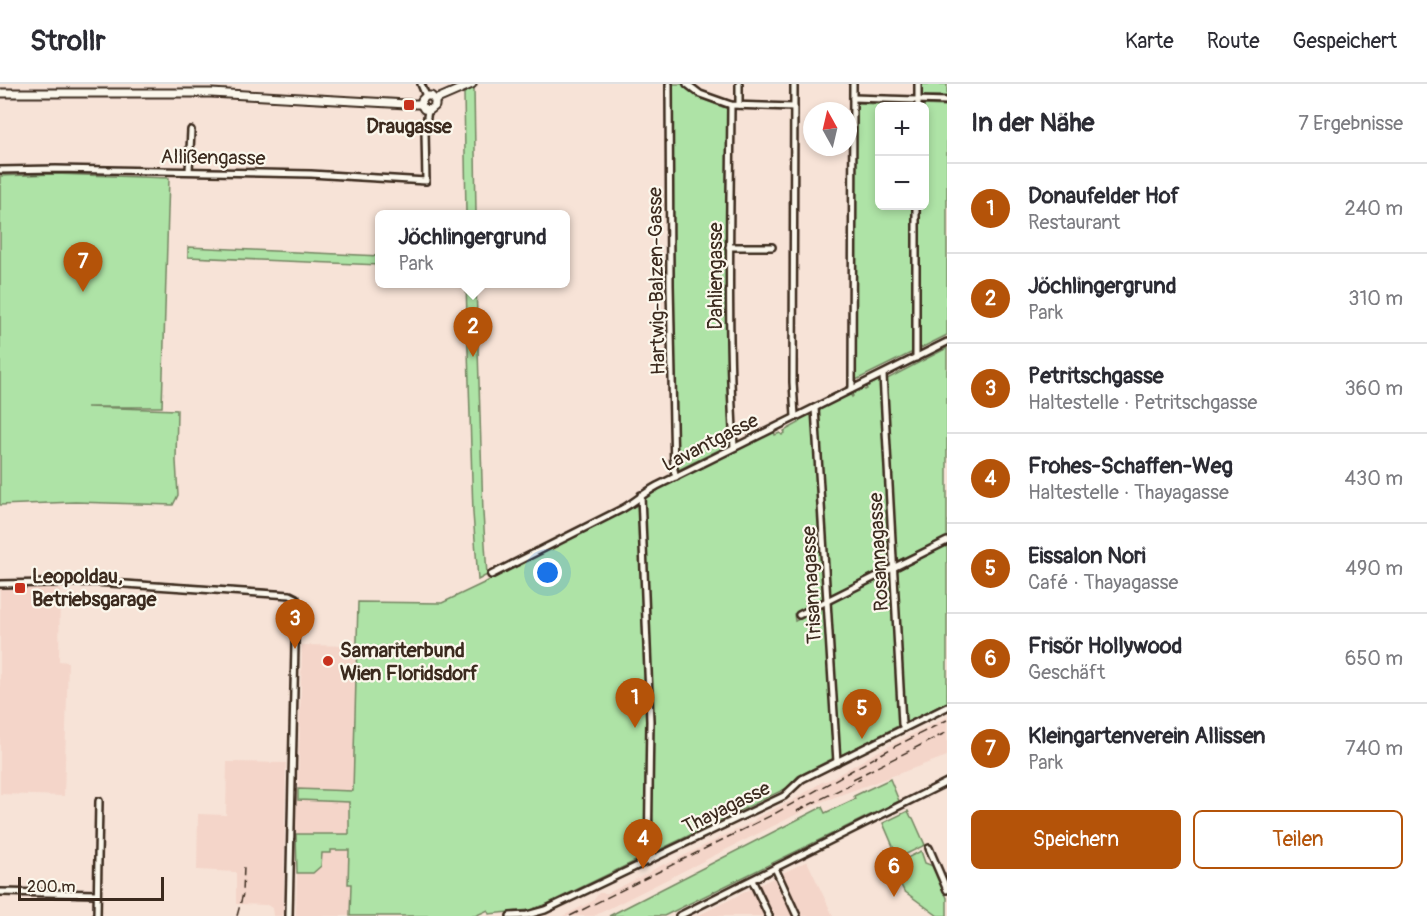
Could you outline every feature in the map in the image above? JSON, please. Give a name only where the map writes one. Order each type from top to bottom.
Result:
[{"type":"main road","points":[[435,100],[472,84]]},
{"type":"main road","points":[[0,93],[192,90],[421,104]]},
{"type":"main road","points":[[426,96],[431,96],[435,100],[435,106],[428,110],[422,108],[421,104],[426,96]]},
{"type":"street","points":[[422,84],[426,96]]},
{"type":"street","name":"Hartwig-Balzen-Gasse","points":[[669,84],[670,291],[676,477]]},
{"type":"street","points":[[687,84],[700,94],[731,105],[794,108]]},
{"type":"street","points":[[739,84],[739,105]]},
{"type":"street","points":[[794,84],[793,382],[795,417]]},
{"type":"street","points":[[852,389],[853,84]]},
{"type":"street","points":[[918,84],[918,102]]},
{"type":"street","points":[[853,98],[905,102]]},
{"type":"street","points":[[929,102],[947,101]]},
{"type":"street","name":"Dahliengasse","points":[[731,105],[729,247],[734,447]]},
{"type":"street","name":"Allißengasse","points":[[0,170],[311,174],[426,181],[424,132],[428,110]]},
{"type":"street","points":[[189,171],[191,130]]},
{"type":"street","points":[[916,210],[916,358]]},
{"type":"street","points":[[729,247],[772,248]]},
{"type":"street","name":"Lavantgasse","points":[[491,575],[628,506],[641,495],[734,447],[947,342]]},
{"type":"street","name":"Rosannagasse","points":[[882,375],[904,728]]},
{"type":"street","name":"Trisannagasse","points":[[815,408],[837,762]]},
{"type":"street","points":[[641,495],[650,703],[648,862]]},
{"type":"street","points":[[799,615],[947,541]]},
{"type":"street","points":[[0,584],[95,582],[290,595],[296,598],[289,916]]},
{"type":"street","name":"Thayagasse","points":[[510,916],[540,912],[648,862],[784,796],[802,779],[947,707]]},
{"type":"street","points":[[679,916],[947,782]]},
{"type":"street","points":[[97,916],[99,801]]},
{"type":"street","points":[[929,848],[947,890]]},
{"type":"street","points":[[775,868],[797,916]]},
{"type":"street","points":[[752,880],[769,916]]},
{"type":"street","points":[[0,892],[97,894]]},
{"type":"shaded area","points":[[60,588],[59,661],[68,662],[64,796],[0,794],[0,589]]},
{"type":"shaded area","points":[[302,645],[356,646],[353,792],[298,789]]},
{"type":"shaded area","points":[[947,717],[947,756],[821,802],[594,916],[563,916],[593,901],[599,893],[608,893],[754,821],[877,752]]},
{"type":"shaded area","points":[[227,762],[286,763],[283,916],[273,916],[272,908],[267,905],[236,904],[236,872],[197,870],[198,814],[226,815]]},
{"type":"shaded area","points":[[297,800],[349,802],[349,835],[296,834]]},
{"type":"shaded area","points":[[331,850],[349,850],[350,916],[296,916],[297,873],[314,873],[321,853]]},
{"type":"shaded area","points":[[807,861],[833,916],[697,916]]},
{"type":"green space","points":[[673,84],[682,84],[709,102],[728,109],[731,444],[678,470],[673,283]]},
{"type":"green space","points":[[920,84],[947,84],[947,96],[921,96]]},
{"type":"green space","points":[[474,88],[476,210],[466,210],[464,93]]},
{"type":"green space","points":[[857,103],[875,104],[875,210],[914,210],[913,352],[854,379]]},
{"type":"green space","points":[[929,105],[947,106],[947,335],[917,350],[918,210],[929,210]]},
{"type":"green space","points":[[55,174],[169,178],[162,407],[87,407],[177,410],[178,495],[173,505],[75,502],[0,505],[0,176]]},
{"type":"green space","points":[[188,247],[375,256],[375,265],[188,257]]},
{"type":"green space","points":[[466,288],[476,288],[487,575],[478,580],[473,513]]},
{"type":"green space","points":[[947,348],[947,537],[897,561],[895,560],[885,381]]},
{"type":"green space","points":[[877,380],[881,382],[891,563],[831,595],[828,594],[818,413],[821,409],[850,394],[852,397],[851,393],[863,387],[867,389],[865,386]]},
{"type":"green space","points":[[810,414],[814,415],[825,595],[794,614],[795,621],[823,607],[826,608],[834,756],[798,776],[787,788],[653,853],[653,767],[644,496],[774,430],[775,435],[780,433],[782,435],[784,431],[799,423],[798,420]]},
{"type":"green space","points":[[639,504],[648,716],[646,856],[530,910],[489,914],[488,910],[475,916],[350,916],[349,850],[331,850],[331,853],[322,853],[321,866],[313,873],[297,873],[296,834],[349,834],[349,802],[298,800],[298,789],[353,791],[358,602],[442,603]]},
{"type":"green space","points":[[947,545],[947,702],[906,723],[904,721],[896,573]]},
{"type":"green space","points":[[890,574],[900,724],[840,756],[837,754],[829,606],[830,603]]},
{"type":"green space","points":[[95,578],[283,591],[283,592],[54,579]]},
{"type":"green space","points":[[890,779],[899,801],[664,916],[609,916],[822,807],[825,813]]},
{"type":"green space","points":[[908,811],[925,845],[898,858],[883,823]]},
{"type":"green space","points":[[921,851],[925,863],[933,866],[947,898],[947,916],[938,916],[904,891],[893,866]]},
{"type":"railway","points":[[570,916],[774,814],[947,720]]},
{"type":"railway","points":[[853,779],[947,732]]},
{"type":"railway","points":[[797,811],[861,779]]},
{"type":"railway","points":[[237,916],[243,894],[244,865]]},
{"type":"place","name":"Draugasse","points":[[409,105]]},
{"type":"place","name":"Kleingartenverein Allissen","points":[[83,292]]},
{"type":"place","name":"Jöchlingergrund","points":[[473,357]]},
{"type":"place","name":"Leopoldau, Betriebsgarage","points":[[20,588]]},
{"type":"place","name":"Petritschgasse","points":[[295,649]]},
{"type":"place","name":"Samariterbund Wien Floridsdorf","points":[[328,661]]},
{"type":"place","name":"Donaufelder Hof","points":[[635,728]]},
{"type":"place","name":"Eissalon Nori","points":[[862,739]]},
{"type":"place","name":"Frohes-Schaffen-Weg","points":[[643,869]]},
{"type":"place","name":"Frisör Hollywood","points":[[894,897]]}]
